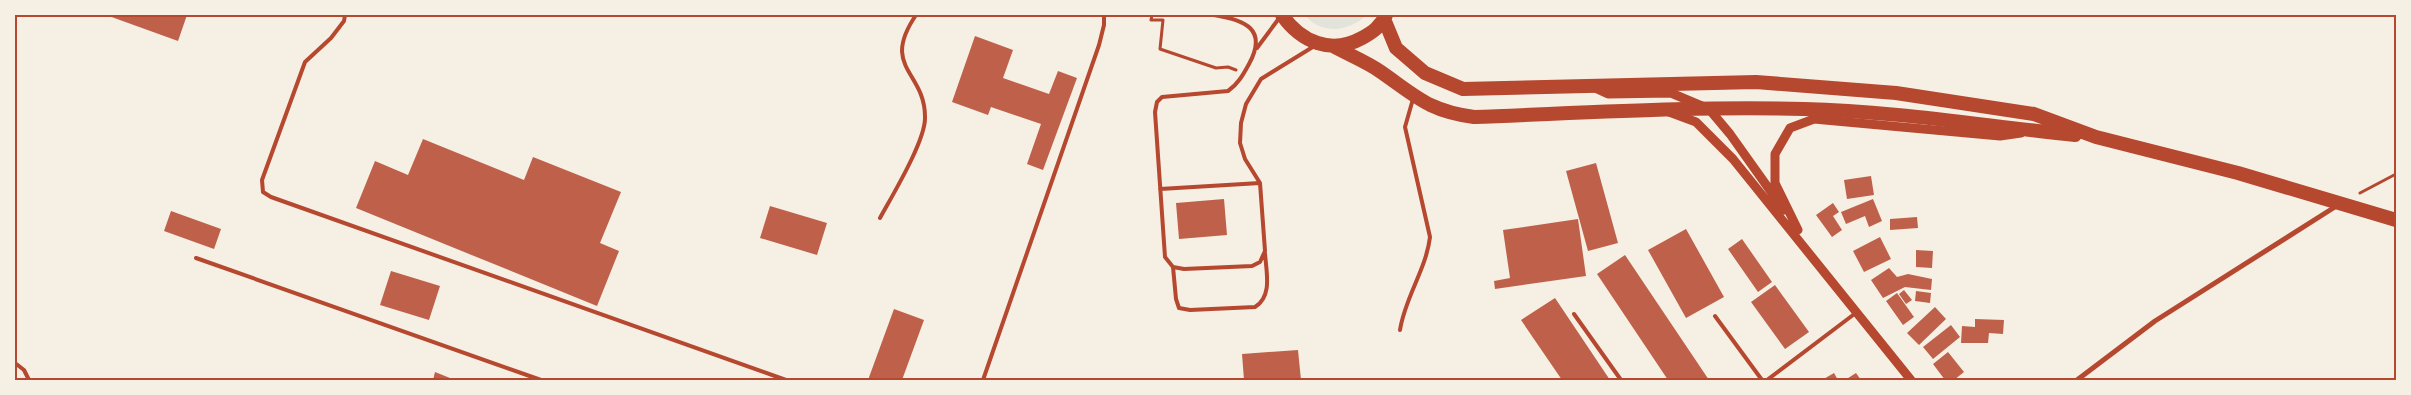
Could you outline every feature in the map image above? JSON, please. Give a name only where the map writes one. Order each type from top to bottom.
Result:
[{"type":"highway","points":[[1282,15],[1302,37],[1318,44],[1333,46],[1349,45],[1376,30],[1385,17]]},
{"type":"highway","points":[[1385,17],[1396,48],[1426,74],[1463,90],[1586,85],[1756,82],[1896,93],[2034,114],[2096,137],[2238,174],[2396,220]]},
{"type":"highway","points":[[1333,46],[1380,71],[1414,98],[1448,114],[1474,117],[1665,110],[1805,109],[1965,121],[2096,137]]},
{"type":"street","points":[[1586,85],[1608,94],[1671,93],[1708,109],[1730,134],[1827,274]]},
{"type":"street","points":[[1665,110],[1696,122],[1733,159],[1911,380]]},
{"type":"street","points":[[1798,230],[1775,183],[1775,154],[1790,128],[1814,119],[2000,136],[2039,131]]},
{"type":"street","points":[[2077,380],[2155,321],[2340,204]]},
{"type":"lane","points":[[345,15],[344,21],[331,38],[305,62],[262,180],[263,192],[290,204],[786,380]]},
{"type":"lane","points":[[880,218],[921,138],[926,118],[921,98],[902,59],[902,41],[916,15]]},
{"type":"lane","points":[[983,380],[1104,25],[1104,15]]},
{"type":"lane","points":[[1214,15],[1237,19],[1250,28],[1257,48]]},
{"type":"lane","points":[[1265,251],[1260,262],[1252,266],[1184,270],[1173,266],[1165,256],[1155,112],[1157,102],[1162,97],[1228,91],[1237,85],[1257,48],[1282,15]]},
{"type":"lane","points":[[1173,266],[1176,299],[1179,308],[1190,310],[1255,307],[1262,302],[1267,294],[1260,183],[1245,159],[1240,143],[1241,123],[1246,104],[1261,79],[1318,44]]},
{"type":"lane","points":[[1400,330],[1402,316],[1428,254],[1430,237],[1405,127],[1414,98]]},
{"type":"lane","points":[[1160,189],[1260,183]]},
{"type":"lane","points":[[196,258],[541,380]]},
{"type":"lane","points":[[1767,380],[1857,312]]},
{"type":"lane","points":[[1574,314],[1621,380]]},
{"type":"lane","points":[[1715,316],[1762,380]]},
{"type":"lane","points":[[15,363],[24,370],[29,380]]},
{"type":"path","points":[[1152,15],[1151,20],[1162,20],[1160,49],[1216,68],[1228,67],[1245,73]]},
{"type":"path","points":[[2340,204],[2396,174]]},
{"type":"shaded area","points":[[1305,15],[1366,15],[1352,25],[1335,29],[1319,26]]},
{"type":"building","points":[[106,15],[187,15],[178,41]]},
{"type":"building","points":[[975,36],[1013,50],[1003,78],[1049,94],[1058,71],[1077,78],[1043,170],[1027,164],[1041,124],[991,107],[988,115],[952,102]]},
{"type":"building","points":[[423,139],[524,180],[533,157],[621,192],[600,243],[619,251],[597,306],[356,208],[375,161],[408,175]]},
{"type":"building","points":[[1596,163],[1618,243],[1588,251],[1566,171]]},
{"type":"building","points":[[1871,176],[1874,195],[1847,199],[1844,180]]},
{"type":"building","points":[[1224,199],[1227,235],[1179,239],[1176,203]]},
{"type":"building","points":[[1873,199],[1882,221],[1869,227],[1865,216],[1846,224],[1841,212]]},
{"type":"building","points":[[1833,203],[1839,212],[1833,216],[1842,230],[1832,237],[1816,215]]},
{"type":"building","points":[[770,206],[827,223],[817,255],[760,238]]},
{"type":"building","points":[[171,211],[221,229],[214,249],[164,231]]},
{"type":"building","points":[[1917,217],[1918,228],[1890,230],[1890,219]]},
{"type":"building","points":[[1578,219],[1586,276],[1495,289],[1494,281],[1510,278],[1503,230]]},
{"type":"building","points":[[1686,229],[1724,297],[1686,318],[1648,250]]},
{"type":"building","points":[[1880,237],[1891,259],[1864,272],[1853,251]]},
{"type":"building","points":[[1742,239],[1772,282],[1758,292],[1728,249]]},
{"type":"building","points":[[1916,250],[1933,251],[1932,268],[1916,267]]},
{"type":"building","points":[[1625,255],[1709,380],[1668,380],[1597,274]]},
{"type":"building","points":[[1889,268],[1897,277],[1908,274],[1932,279],[1931,290],[1905,287],[1883,298],[1871,280]]},
{"type":"building","points":[[391,271],[440,286],[429,320],[380,305]]},
{"type":"building","points":[[1775,285],[1809,332],[1785,349],[1751,302]]},
{"type":"building","points":[[1904,290],[1912,300],[1906,304],[1899,294]]},
{"type":"building","points":[[1916,291],[1931,293],[1930,303],[1915,301]]},
{"type":"building","points":[[1897,293],[1914,317],[1903,325],[1886,301]]},
{"type":"building","points":[[1555,298],[1610,380],[1562,380],[1521,320]]},
{"type":"building","points":[[1935,307],[1946,319],[1919,345],[1907,333]]},
{"type":"building","points":[[894,309],[924,320],[902,380],[868,380]]},
{"type":"building","points":[[1975,319],[2004,320],[2003,334],[1989,333],[1988,343],[1961,343],[1962,326],[1975,327]]},
{"type":"building","points":[[1951,325],[1960,337],[1933,359],[1923,347]]},
{"type":"building","points":[[1298,350],[1301,380],[1244,380],[1242,354]]},
{"type":"building","points":[[1948,352],[1964,372],[1954,380],[1945,380],[1933,364]]},
{"type":"building","points":[[435,372],[455,380],[433,380]]},
{"type":"building","points":[[1834,373],[1838,380],[1822,380]]},
{"type":"building","points":[[1856,373],[1861,380],[1845,380]]}]
